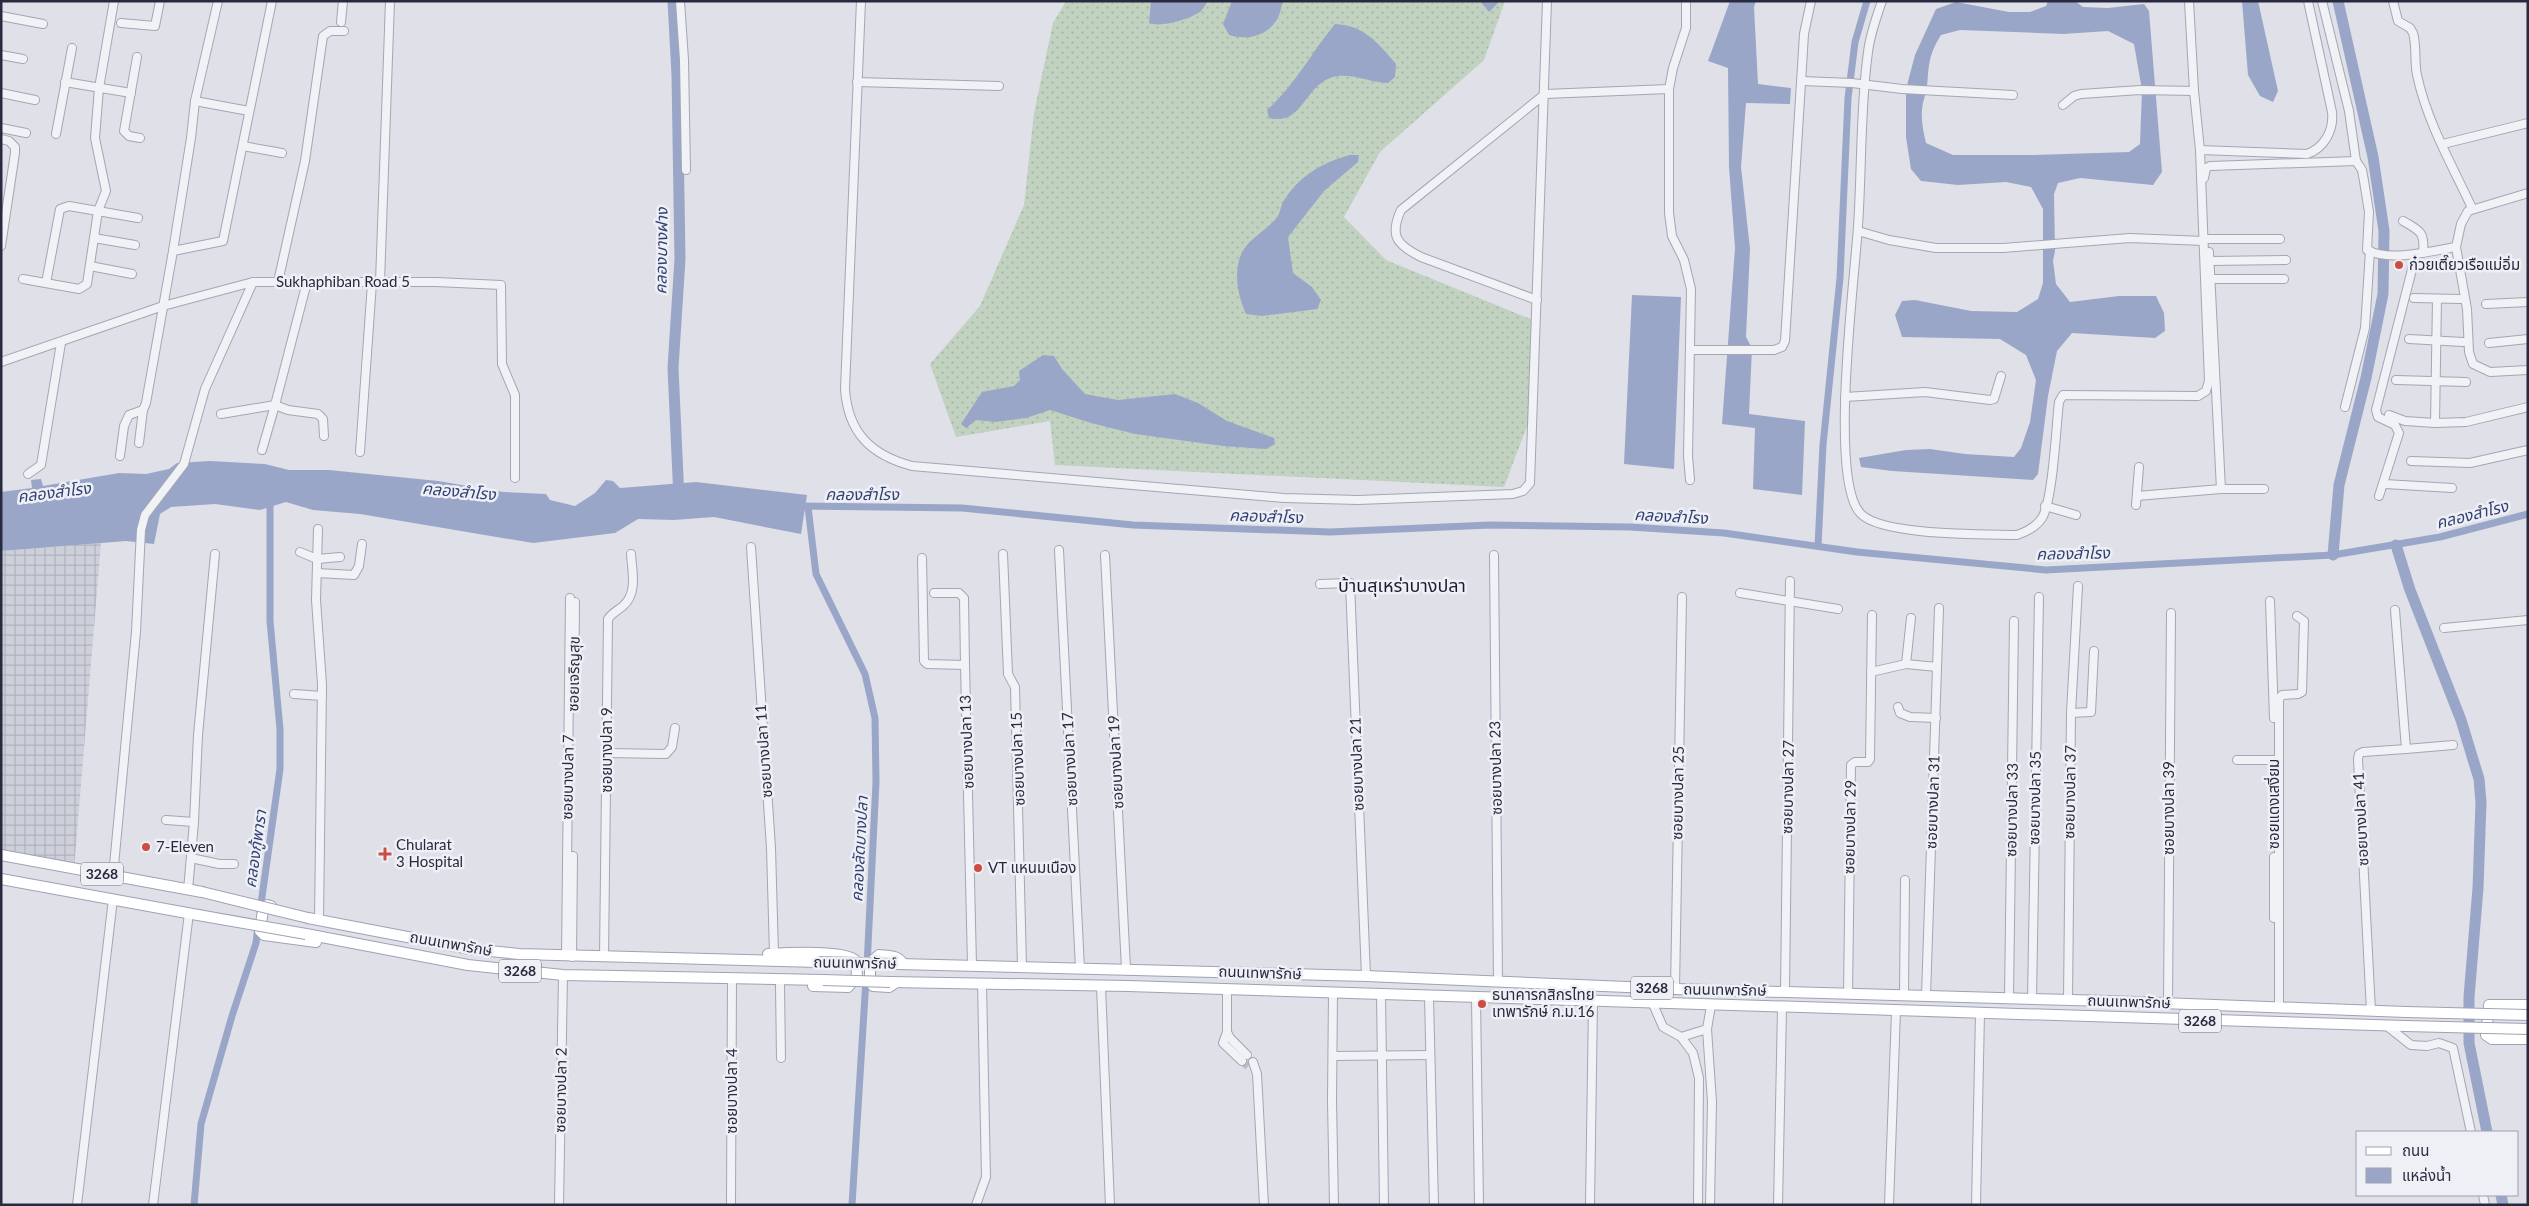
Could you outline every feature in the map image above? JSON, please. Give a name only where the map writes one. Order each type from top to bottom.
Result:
[{"type":"main road","name":"ถนนเทพารักษ์","points":[[1,855],[202,892],[314,919],[470,949],[569,957],[1022,966],[1366,976],[1675,989],[2528,1015]]},
{"type":"main road","name":"ถนนเทพารักษ์","points":[[1,880],[323,937],[468,965],[563,975],[1101,986],[1711,1006],[1980,1012],[2528,1029]]},
{"type":"main road","points":[[314,919],[310,914],[267,905],[264,910],[260,931],[264,935],[318,943],[322,942],[323,937]]},
{"type":"main road","points":[[730,960],[774,954],[848,955],[856,961],[858,971],[855,981],[848,987],[780,985],[735,978]]},
{"type":"main road","points":[[893,982],[889,987],[873,986],[870,980],[870,963],[879,956],[891,956],[900,959],[901,964]]},
{"type":"main road","points":[[1818,993],[1818,1009]]},
{"type":"main road","points":[[2528,1005],[2489,1005],[2486,1035],[2492,1039],[2528,1039]]},
{"type":"street","points":[[23,279],[84,288],[87,284],[98,211],[106,191],[95,138],[99,88],[114,1]]},
{"type":"street","points":[[122,23],[155,26],[160,1]]},
{"type":"street","points":[[139,443],[143,410],[174,251],[195,101],[218,1]]},
{"type":"street","points":[[174,251],[223,241],[272,1]]},
{"type":"street","points":[[342,22],[343,1]]},
{"type":"street","points":[[360,452],[376,282],[390,1]]},
{"type":"street","points":[[680,1],[684,60],[686,170]]},
{"type":"street","points":[[861,1],[846,402],[850,418],[860,436],[873,449],[891,460],[912,466],[1284,498],[1358,500],[1513,494],[1523,491],[1530,483],[1548,1]]},
{"type":"street","points":[[1686,1],[1686,28],[1673,68],[1669,89],[1668,213],[1672,236],[1689,275],[1691,350],[1688,456],[1690,480]]},
{"type":"street","points":[[1691,350],[1774,350],[1782,347],[1785,341],[1804,34],[1811,1]]},
{"type":"street","points":[[1882,1],[1868,51],[1864,84],[1858,231],[1845,397],[1848,481],[1855,505],[1860,514],[1870,520],[1910,530],[2017,535],[2038,522],[2043,516],[2045,506],[2059,402],[2063,395],[2198,396],[2206,391],[2209,381],[2204,172],[2206,168],[2356,161]]},
{"type":"street","points":[[2189,1],[2206,240],[2210,261],[2221,489]]},
{"type":"street","points":[[2200,150],[2307,154],[2317,150],[2328,137],[2333,123],[2332,112],[2308,1]]},
{"type":"street","points":[[2322,1],[2349,111],[2356,161],[2362,170],[2369,212],[2367,250],[2399,255],[2419,254],[2456,247]]},
{"type":"street","points":[[2393,1],[2398,20],[2413,32],[2416,74],[2433,123],[2472,208]]},
{"type":"street","points":[[1,16],[43,24]]},
{"type":"street","points":[[278,282],[305,161],[323,36],[330,31],[344,31]]},
{"type":"street","points":[[56,134],[72,48]]},
{"type":"street","points":[[1,55],[23,59]]},
{"type":"street","points":[[136,57],[124,131],[129,136],[140,138]]},
{"type":"street","points":[[66,82],[131,93]]},
{"type":"street","points":[[857,82],[1000,86]]},
{"type":"street","points":[[1802,82],[1839,82],[1902,89],[2013,95]]},
{"type":"street","points":[[1537,300],[1404,249],[1396,238],[1394,225],[1401,210],[1545,94],[1669,89]]},
{"type":"street","points":[[2063,106],[2077,94],[2140,90],[2194,91]]},
{"type":"street","points":[[1,93],[35,100]]},
{"type":"street","points":[[195,101],[249,111]]},
{"type":"street","points":[[2443,144],[2528,123]]},
{"type":"street","points":[[1,128],[26,133]]},
{"type":"street","points":[[1,139],[9,141],[15,147],[15,153],[1,246]]},
{"type":"street","points":[[243,146],[282,153]]},
{"type":"street","points":[[2528,193],[2472,208],[2464,216],[2456,247],[2465,295],[2469,352],[2473,364],[2490,372],[2528,370]]},
{"type":"street","points":[[46,283],[60,209],[69,206],[138,218]]},
{"type":"street","points":[[2379,496],[2385,484],[2398,428],[2378,417],[2376,410],[2423,237],[2421,233],[2403,221]]},
{"type":"street","points":[[1858,231],[1889,240],[1936,248],[2003,248],[2057,242],[2130,238],[2280,239]]},
{"type":"street","points":[[94,238],[135,245]]},
{"type":"street","points":[[2345,407],[2365,328],[2373,252]]},
{"type":"street","points":[[2210,261],[2286,260]]},
{"type":"street","points":[[90,266],[132,274]]},
{"type":"street","points":[[2211,279],[2284,279]]},
{"type":"street","points":[[113,876],[136,632],[139,550],[145,515],[184,464],[205,388],[253,282]]},
{"type":"street","name":"Sukhaphiban Road 5","points":[[1,362],[61,343],[163,306],[253,282],[501,285],[502,364],[515,395],[515,478]]},
{"type":"street","points":[[262,450],[276,405],[307,282]]},
{"type":"street","points":[[2414,298],[2461,299]]},
{"type":"street","points":[[2435,424],[2437,298]]},
{"type":"street","points":[[2486,304],[2528,302]]},
{"type":"street","points":[[2409,339],[2463,342]]},
{"type":"street","points":[[2489,343],[2528,339]]},
{"type":"street","points":[[28,474],[41,466],[61,343]]},
{"type":"street","points":[[1845,397],[1926,392],[1990,400],[1994,399],[1998,394],[2001,376]]},
{"type":"street","points":[[2396,380],[2466,382]]},
{"type":"street","points":[[220,414],[276,405],[288,410],[318,414],[323,419],[324,436]]},
{"type":"street","points":[[2389,415],[2405,421],[2435,424],[2466,422],[2528,407]]},
{"type":"street","points":[[120,456],[124,426],[129,415],[143,410]]},
{"type":"street","points":[[2411,461],[2470,463],[2528,450]]},
{"type":"street","points":[[2136,505],[2139,466]]},
{"type":"street","points":[[2385,484],[2452,488]]},
{"type":"street","points":[[2137,496],[2221,489],[2264,489]]},
{"type":"street","points":[[2045,506],[2076,515]]},
{"type":"street","points":[[314,919],[322,696],[316,600],[318,529]]},
{"type":"street","points":[[317,572],[354,575],[359,566],[362,544]]},
{"type":"street","name":"ซอยบางปลา 11","points":[[750,547],[770,839],[774,954]]},
{"type":"street","name":"ซอยบางปลา 17","points":[[1059,550],[1080,968]]},
{"type":"street","points":[[300,552],[317,559],[340,557]]},
{"type":"street","points":[[188,890],[194,822],[198,735],[215,554]]},
{"type":"street","name":"ซอยบางปลา 9","points":[[604,957],[608,619],[612,613],[624,606],[631,594],[633,584],[631,554]]},
{"type":"street","name":"ซอยบางปลา 15","points":[[1003,554],[1008,674],[1015,687],[1016,697],[1022,966]]},
{"type":"street","name":"ซอยบางปลา 19","points":[[1105,555],[1126,969]]},
{"type":"street","name":"ซอยบางปลา 23","points":[[1494,555],[1498,981]]},
{"type":"street","points":[[922,558],[924,661],[927,664],[965,665]]},
{"type":"street","name":"ซอยบางปลา 27","points":[[1785,992],[1790,582]]},
{"type":"street","name":"ซอยบางปลา 21","points":[[1320,584],[1350,583],[1366,976]]},
{"type":"street","name":"ซอยบางปลา 37","points":[[2068,1000],[2071,714],[2078,586]]},
{"type":"street","name":"ซอยบางปลา 13","points":[[934,593],[959,593],[964,598],[972,965]]},
{"type":"street","points":[[1740,593],[1838,609]]},
{"type":"street","name":"ซอยบางปลา 25","points":[[1675,989],[1682,597]]},
{"type":"street","name":"ซอยบางปลา 35","points":[[2032,999],[2039,597]]},
{"type":"street","name":"ซอยบางปลา 7","points":[[569,957],[572,600]]},
{"type":"street","name":"ซอยแดงเสงี่ยม","points":[[2270,601],[2278,1008]]},
{"type":"street","name":"ซอยบางปลา 31","points":[[1926,996],[1939,608]]},
{"type":"street","points":[[2395,610],[2406,749],[2453,745]]},
{"type":"street","name":"ซอยบางปลา 39","points":[[2168,1003],[2171,613]]},
{"type":"street","name":"ซอยบางปลา 29","points":[[1848,994],[1851,765],[1855,762],[1868,762],[1870,759],[1872,615]]},
{"type":"street","points":[[2278,1008],[2279,699],[2282,695],[2302,692],[2304,621],[2297,616]]},
{"type":"street","points":[[1906,664],[1911,618]]},
{"type":"street","points":[[2444,628],[2528,620]]},
{"type":"street","name":"ซอยบางปลา 33","points":[[2009,998],[2014,621]]},
{"type":"street","points":[[2071,714],[2091,712],[2094,651]]},
{"type":"street","points":[[1871,672],[1906,664],[1938,667]]},
{"type":"street","points":[[294,694],[322,696]]},
{"type":"street","points":[[1898,707],[1900,713],[1905,716],[1936,718]]},
{"type":"street","points":[[607,753],[666,754],[672,747],[675,728]]},
{"type":"street","name":"ซอยบางปลา 41","points":[[2371,1010],[2358,760],[2359,754],[2363,752],[2406,749]]},
{"type":"street","points":[[2237,760],[2274,760]]},
{"type":"street","points":[[166,820],[194,822]]},
{"type":"street","points":[[191,858],[219,864],[234,864]]},
{"type":"street","points":[[1904,880],[1904,995]]},
{"type":"street","points":[[77,1205],[113,899]]},
{"type":"street","points":[[153,1205],[194,914]]},
{"type":"street","name":"ซอยบางปลา 2","points":[[559,1205],[563,975]]},
{"type":"street","name":"ซอยบางปลา 4","points":[[731,1205],[735,978]]},
{"type":"street","points":[[976,1205],[986,1177],[982,983]]},
{"type":"street","points":[[780,985],[781,1058]]},
{"type":"street","points":[[1101,986],[1110,1205]]},
{"type":"street","points":[[1227,990],[1227,1032],[1223,1043],[1242,1055]]},
{"type":"street","points":[[1333,993],[1334,1205]]},
{"type":"street","points":[[1380,995],[1384,1205]]},
{"type":"street","points":[[1429,996],[1434,1205]]},
{"type":"street","points":[[1476,998],[1479,1205]]},
{"type":"street","points":[[1590,1205],[1593,1002]]},
{"type":"street","points":[[1652,1004],[1663,1027],[1681,1037],[1693,1054],[1700,1093],[1698,1205]]},
{"type":"street","points":[[1710,1205],[1712,1102],[1707,1029],[1711,1006]]},
{"type":"street","points":[[1778,1205],[1782,1008]]},
{"type":"street","points":[[1889,1205],[1896,1011]]},
{"type":"street","points":[[1976,1205],[1980,1012]]},
{"type":"street","points":[[2387,1026],[2410,1045],[2427,1046],[2439,1043],[2453,1048],[2471,1131]]},
{"type":"street","points":[[1681,1037],[1707,1029]]},
{"type":"street","points":[[1693,1054],[1707,1048]]},
{"type":"street","points":[[1333,1056],[1381,1054],[1430,1055]]},
{"type":"street","points":[[1251,1065],[1257,1074],[1264,1205]]},
{"type":"shaded area","points":[[101,543],[74,869],[1,856],[1,551]]},
{"type":"green space","points":[[1066,1],[1505,1],[1484,60],[1380,152],[1344,217],[1386,260],[1533,320],[1532,413],[1504,487],[1055,465],[1050,421],[956,437],[930,364],[980,306],[1024,205],[1034,113],[1053,23]]},
{"type":"water","points":[[1151,1],[1208,1],[1202,10],[1183,20],[1154,24],[1149,23]]},
{"type":"water","points":[[1232,1],[1283,1],[1278,17],[1272,26],[1261,34],[1242,37],[1229,35],[1223,24]]},
{"type":"water","points":[[1480,1],[1500,1],[1489,12]]},
{"type":"water","points":[[1730,1],[1756,1],[1754,7],[1758,84],[1791,88],[1790,104],[1746,103],[1741,167],[1750,249],[1746,337],[1752,348],[1749,414],[1805,421],[1802,495],[1753,489],[1755,428],[1722,424],[1735,248],[1729,167],[1728,68],[1708,61]]},
{"type":"water","points":[[2048,1],[2075,1],[2083,7],[2108,8],[2144,4],[2149,11],[2162,172],[2153,185],[2080,178],[2058,183],[2054,194],[2055,251],[2053,261],[2056,284],[2070,302],[2119,296],[2156,296],[2164,313],[2165,331],[2155,338],[2072,333],[2057,351],[2048,396],[2038,474],[2033,480],[1892,471],[1861,467],[1859,458],[1906,450],[1930,449],[1965,454],[2014,457],[2021,448],[2030,422],[2036,380],[2026,355],[2000,339],[1902,337],[1895,315],[1902,301],[1915,300],[1971,311],[2017,312],[2038,299],[2043,283],[2043,209],[2031,187],[2006,182],[1958,185],[1921,181],[1911,169],[1906,137],[1906,89],[1915,55],[1936,9],[1956,2],[2009,12],[2030,12],[2046,6]],"holes":[[[1960,30],[2063,34],[2108,31],[2134,44],[2142,90],[2140,144],[2129,152],[1953,155],[1926,143],[1922,123],[1922,108],[1927,88],[1930,61],[1941,35]]]},
{"type":"water","points":[[2242,1],[2258,1],[2278,91],[2273,102],[2260,96],[2248,75]]},
{"type":"water","points":[[1335,24],[1354,28],[1370,36],[1396,64],[1395,77],[1388,83],[1344,76],[1330,78],[1321,83],[1296,112],[1289,117],[1280,119],[1269,118],[1267,110],[1286,90]]},
{"type":"water","points":[[1350,155],[1359,155],[1358,162],[1324,191],[1288,237],[1293,273],[1312,287],[1321,300],[1317,309],[1262,316],[1246,314],[1238,288],[1237,270],[1242,253],[1247,245],[1275,220],[1289,193],[1304,178],[1330,162]]},
{"type":"water","points":[[1632,295],[1681,297],[1674,469],[1624,464]]},
{"type":"water","points":[[1043,355],[1054,356],[1062,369],[1085,394],[1118,400],[1175,394],[1198,403],[1227,421],[1274,438],[1275,444],[1266,449],[1223,446],[1135,434],[1050,410],[1026,418],[995,422],[976,420],[966,428],[961,424],[982,392],[1014,386],[1020,380],[1019,371]]},
{"type":"water","points":[[210,461],[265,464],[289,470],[329,470],[438,481],[503,492],[546,494],[550,500],[575,506],[595,493],[606,480],[613,481],[620,488],[696,482],[807,495],[801,534],[714,517],[674,520],[638,519],[615,533],[533,543],[360,514],[313,510],[286,502],[260,510],[215,504],[171,507],[160,514],[154,544],[126,541],[1,551],[1,492],[32,488],[31,480],[41,479],[43,486],[119,473],[146,474],[169,469],[177,463]]},
{"type":"waterway","name":"คลองบางฝาง","points":[[673,1],[677,75],[680,259],[673,368],[679,499]]},
{"type":"waterway","points":[[1818,546],[1823,445],[1840,278],[1848,98],[1855,42],[1867,1]]},
{"type":"waterway","points":[[2333,555],[2339,485],[2366,378],[2383,294],[2384,231],[2373,157],[2338,1]]},
{"type":"waterway","name":"คลองกู้พารา","points":[[260,911],[280,769],[280,729],[270,621],[270,498]]},
{"type":"waterway","name":"คลองสำโรง","points":[[798,506],[962,508],[1133,525],[1330,532],[1490,525],[1630,527],[1724,533],[1857,552],[2046,570],[2333,555],[2440,537],[2528,514]]},
{"type":"waterway","name":"คลองลัดบางปลา","points":[[808,507],[816,574],[865,674],[875,718],[876,782],[867,966]]},
{"type":"waterway","points":[[2396,545],[2410,590],[2461,720],[2479,779],[2481,802],[2478,888],[2469,997],[2469,1043],[2487,1131]]},
{"type":"waterway","name":"คลองกู้พารา","points":[[194,1205],[201,1124],[232,1016],[256,943],[258,926]]},
{"type":"waterway","name":"คลองลัดบางปลา","points":[[852,1205],[866,979]]},
{"type":"waterway","points":[[2501,1196],[2503,1205]]},
{"type":"tunnel","points":[[1242,1061],[1249,1067]]},
{"type":"place","name":"ก๋วยเตี๊ยวเรือแม่อิ่ม","points":[[2399,265]]},
{"type":"place","name":"7-Eleven","points":[[146,847]]},
{"type":"place","name":"Chularat 3 Hospital","points":[[385,854]]},
{"type":"place","name":"VT แหนมเนือง","points":[[978,868]]},
{"type":"place","name":"ธนาคารกสิกรไทย เทพารักษ์ ก.ม.16","points":[[1482,1004]]},
{"type":"district","name":"บ้านสุเหร่าบางปลา","points":[[1402,586]]}]
